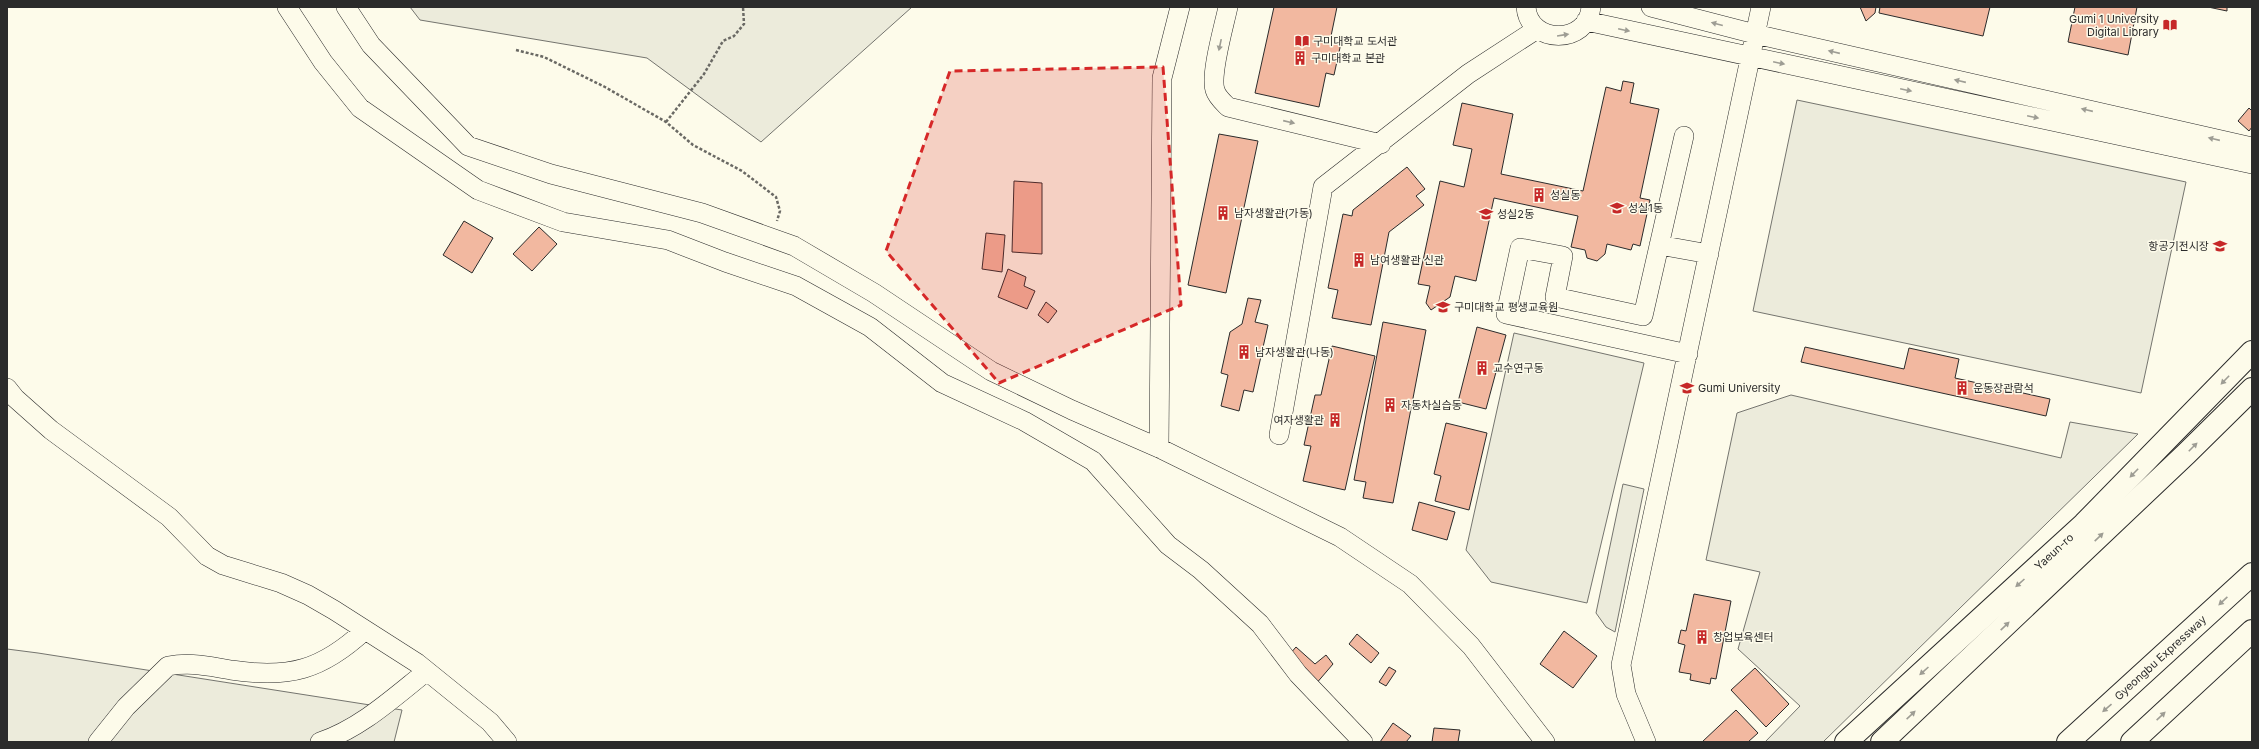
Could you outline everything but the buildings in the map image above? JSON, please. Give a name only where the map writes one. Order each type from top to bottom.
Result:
[{"type":"main road","name":"Yaeun-ro","points":[[1846,742],[2084,524],[2252,352]]},
{"type":"main road","name":"Yaeun-ro","points":[[1882,742],[2180,460],[2252,389]]},
{"type":"main road","name":"Gyeongbu Expressway","points":[[2068,742],[2252,574]]},
{"type":"main road","points":[[2132,742],[2252,631]]},
{"type":"street","points":[[287,7],[323,62],[360,108],[478,190],[563,222],[668,240],[725,262],[796,286],[870,327],[942,383],[1024,421],[1093,461],[1168,545],[1201,570],[1260,624],[1298,674],[1363,742]]},
{"type":"street","points":[[346,7],[371,45],[468,146],[551,174],[702,213],[794,246],[874,293],[991,371],[1072,410],[1159,448],[1340,537],[1410,584],[1471,646],[1545,742]]},
{"type":"street","points":[[1159,448],[1162,78],[1180,7]]},
{"type":"street","points":[[1228,7],[1214,74],[1215,90],[1220,99],[1228,107],[1381,144]]},
{"type":"street","points":[[1526,7],[1530,20],[1537,29],[1546,34],[1563,36],[1579,30],[1588,14],[1750,57],[2252,164]]},
{"type":"street","points":[[1651,7],[1755,34],[2252,147]]},
{"type":"street","points":[[1646,742],[1626,694],[1621,665],[1761,7]]},
{"type":"street","points":[[1279,435],[1324,187],[1381,144],[1468,74],[1537,29]]},
{"type":"street","points":[[1684,136],[1643,316],[1555,297],[1563,256],[1520,248],[1506,314],[1688,354]]},
{"type":"street","points":[[1659,245],[1709,254]]},
{"type":"street","points":[[7,388],[15,398],[51,430],[169,517],[207,556],[223,565],[281,583],[308,595],[365,630],[427,671],[490,722],[507,742]]},
{"type":"street","points":[[98,742],[126,707],[168,666],[203,664],[269,674],[294,672],[344,649],[365,630]]},
{"type":"street","points":[[320,742],[335,737],[367,718],[427,671]]},
{"type":"path","points":[[666,122],[704,74],[723,41],[734,36],[744,24],[743,7]]},
{"type":"path","points":[[516,50],[544,57],[604,87],[666,122],[693,145],[742,171],[776,197],[780,211],[772,238]]},
{"type":"highlighted area","points":[[1163,67],[1181,305],[999,383],[886,251],[950,71]]},
{"type":"shaded area","points":[[410,7],[912,7],[761,142],[647,58],[420,20]]},
{"type":"shaded area","points":[[1797,100],[2186,182],[2141,393],[1753,311]]},
{"type":"shaded area","points":[[1514,333],[1644,363],[1587,603],[1491,582],[1466,550]]},
{"type":"shaded area","points":[[1791,395],[2061,458],[2070,422],[2138,434],[1823,742],[1765,742],[1800,706],[1738,649],[1760,572],[1706,560],[1737,413]]},
{"type":"shaded area","points":[[1623,484],[1644,489],[1615,632],[1606,627],[1596,613]]},
{"type":"shaded area","points":[[7,649],[402,710],[394,742],[7,742]]},
{"type":"place","name":"Gumi 1 University Digital Library","points":[[2170,25]]},
{"type":"place","name":"구미대학교 도서관","points":[[1302,41]]},
{"type":"place","name":"구미대학교 본관","points":[[1300,58]]},
{"type":"place","name":"성실동","points":[[1539,195]]},
{"type":"place","name":"성실1동","points":[[1617,208]]},
{"type":"place","name":"남자생활관(가동)","points":[[1223,213]]},
{"type":"place","name":"성실2동","points":[[1486,214]]},
{"type":"place","name":"항공기전시장","points":[[2220,246]]},
{"type":"place","name":"남여생활관 신관","points":[[1359,260]]},
{"type":"place","name":"구미대학교 평생교육원","points":[[1443,307]]},
{"type":"place","name":"남자생활관(나동)","points":[[1244,352]]},
{"type":"place","name":"교수연구동","points":[[1482,368]]},
{"type":"place","name":"Gumi University","points":[[1687,388]]},
{"type":"place","name":"운동장관람석","points":[[1962,388]]},
{"type":"place","name":"자동차실습동","points":[[1390,405]]},
{"type":"place","name":"여자생활관","points":[[1335,420]]},
{"type":"place","name":"창업보육센터","points":[[1702,637]]}]
